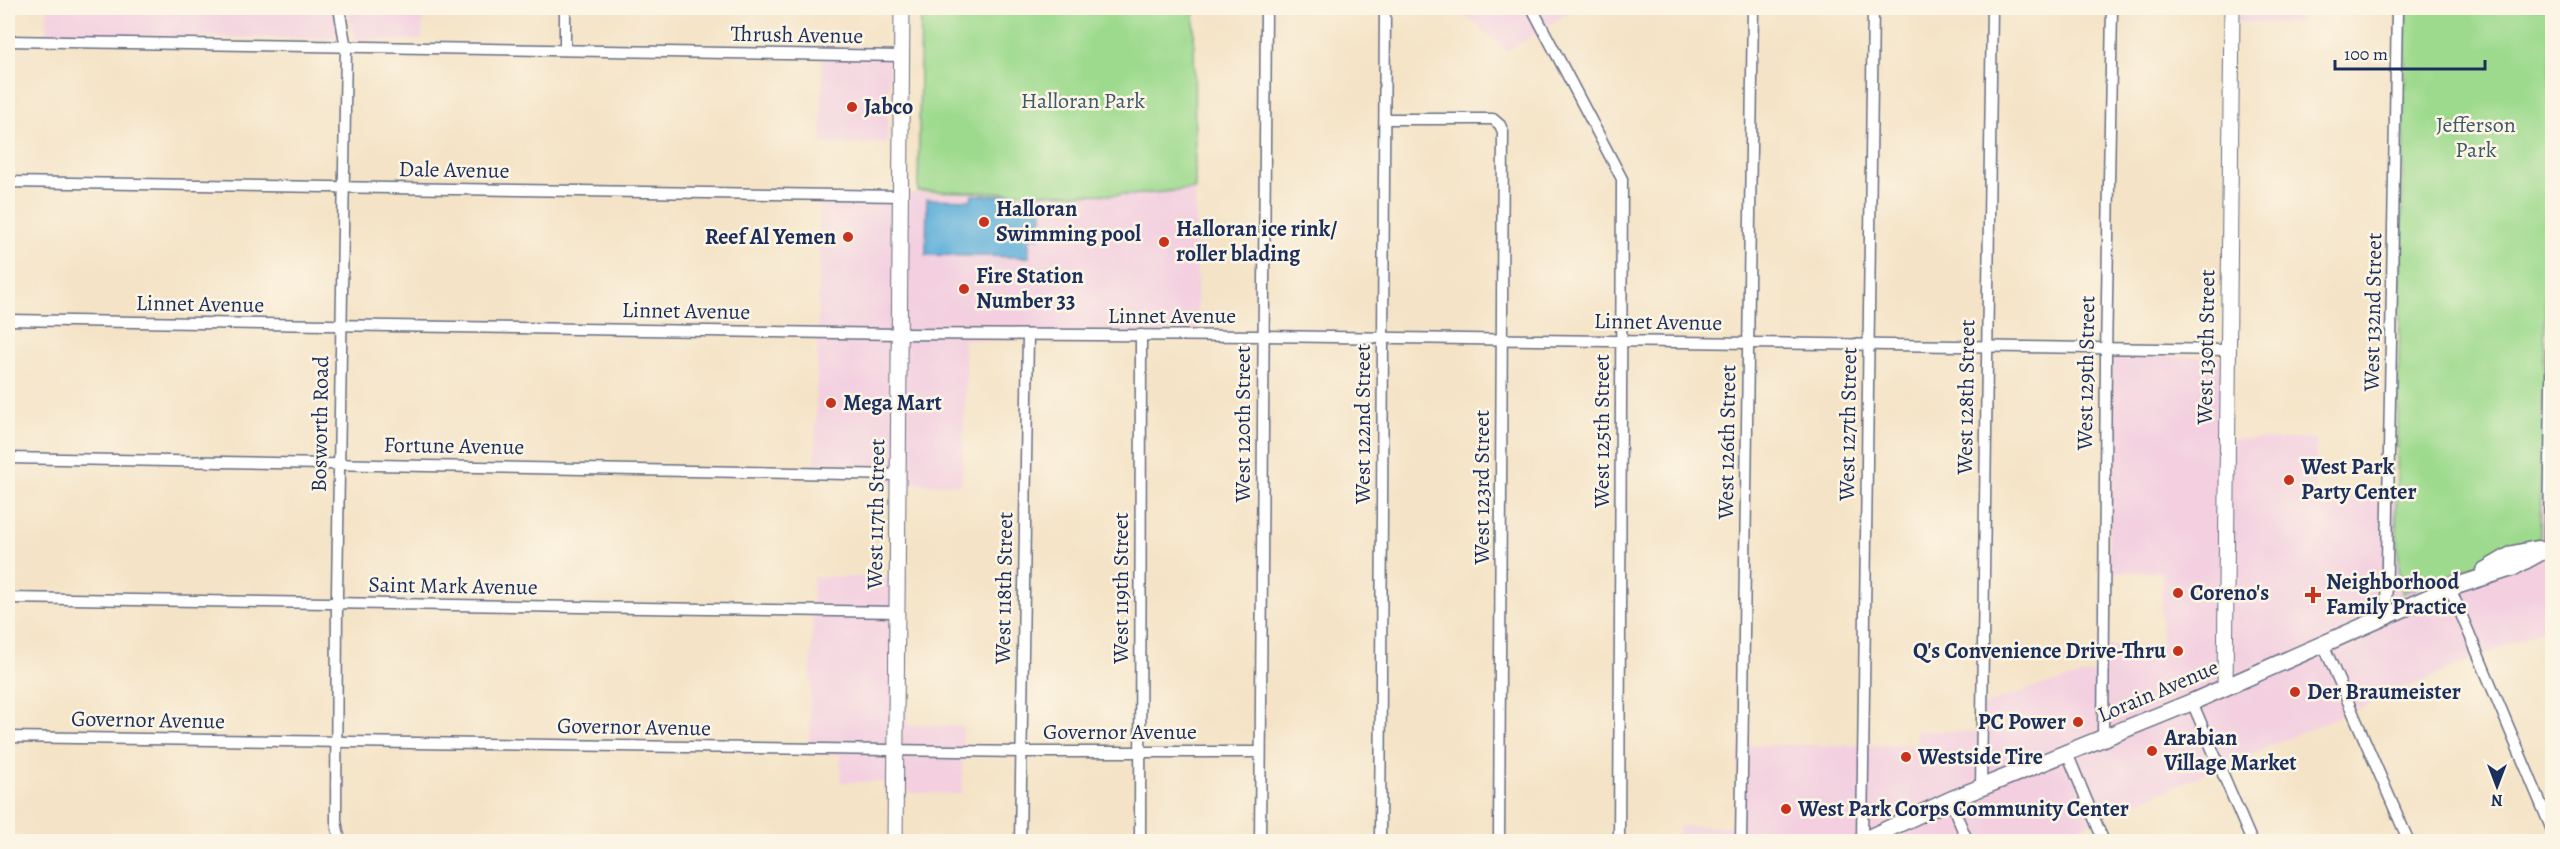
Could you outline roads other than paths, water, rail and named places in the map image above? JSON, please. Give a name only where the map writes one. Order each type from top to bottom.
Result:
[{"type":"main road","name":"West 117th Street","points":[[895,842],[902,8]]},
{"type":"main road","name":"West 130th Street","points":[[2225,687],[2232,8]]},
{"type":"main road","name":"Lorain Avenue","points":[[1861,841],[1950,800],[2192,702],[2450,588],[2512,568],[2551,547]]},
{"type":"street","name":"Bosworth Road","points":[[339,8],[346,48],[337,603],[336,821],[340,842]]},
{"type":"street","points":[[565,8],[565,50]]},
{"type":"street","name":"West 120th Street","points":[[1260,842],[1266,8]]},
{"type":"street","name":"West 122nd Street","points":[[1380,842],[1385,8]]},
{"type":"street","name":"West 125th Street","points":[[1532,8],[1622,179],[1623,341],[1618,842]]},
{"type":"street","name":"West 126th Street","points":[[1741,842],[1753,8]]},
{"type":"street","name":"West 127th Street","points":[[1861,841],[1873,8]]},
{"type":"street","name":"West 128th Street","points":[[1981,787],[1992,8]]},
{"type":"street","name":"West 129th Street","points":[[2103,739],[2106,348],[2112,8]]},
{"type":"street","name":"West 132nd Street","points":[[2386,617],[2397,8]]},
{"type":"street","name":"Thrush Avenue","points":[[8,41],[902,56]]},
{"type":"street","name":"West 123rd Street","points":[[1385,119],[1492,119],[1500,125],[1503,132],[1499,842]]},
{"type":"street","name":"Dale Avenue","points":[[8,182],[900,196]]},
{"type":"street","points":[[2551,547],[2553,309]]},
{"type":"street","name":"Linnet Avenue","points":[[8,320],[900,334],[1264,336],[2228,350]]},
{"type":"street","name":"West 118th Street","points":[[1020,842],[1028,335]]},
{"type":"street","name":"West 119th Street","points":[[1140,842],[1141,335]]},
{"type":"street","name":"Fortune Avenue","points":[[8,458],[899,475]]},
{"type":"street","points":[[2450,588],[2553,830]]},
{"type":"street","name":"Saint Mark Avenue","points":[[8,598],[897,612]]},
{"type":"street","points":[[2323,644],[2409,842]]},
{"type":"street","points":[[2192,702],[2252,842]]},
{"type":"street","name":"Governor Avenue","points":[[8,737],[1021,752],[1260,752]]},
{"type":"street","points":[[2067,753],[2104,842]]},
{"type":"street","points":[[1950,800],[1968,842]]},
{"type":"water","name":"Halloran Swimming pool","points":[[972,195],[1012,195],[1024,201],[1040,201],[1042,216],[1039,238],[1029,238],[1029,257],[926,255],[927,199],[971,200]]},
{"type":"place","name":"Jabco","points":[[852,107]]},
{"type":"place","name":"Halloran Swimming pool","points":[[984,222]]},
{"type":"place","name":"Reef Al Yemen","points":[[848,237]]},
{"type":"place","name":"Halloran ice rink/ roller blading","points":[[1164,242]]},
{"type":"place","name":"Fire Station Number 33","points":[[964,289]]},
{"type":"place","name":"Mega Mart","points":[[831,403]]},
{"type":"place","name":"West Park Party Center","points":[[2289,480]]},
{"type":"place","name":"Coreno's","points":[[2178,593]]},
{"type":"place","name":"Neighborhood Family Practice","points":[[2313,595]]},
{"type":"place","name":"Q's Convenience Drive-Thru","points":[[2178,651]]},
{"type":"place","name":"Der Braumeister","points":[[2295,692]]},
{"type":"place","name":"PC Power","points":[[2078,722]]},
{"type":"place","name":"Arabian Village Market","points":[[2152,751]]},
{"type":"place","name":"Westside Tire","points":[[1906,757]]},
{"type":"place","name":"West Park Corps Community Center","points":[[1786,809]]},
{"type":"park label","name":"Halloran Park","points":[[1083,101]]},
{"type":"park label","name":"Jefferson Park","points":[[2476,138]]}]
